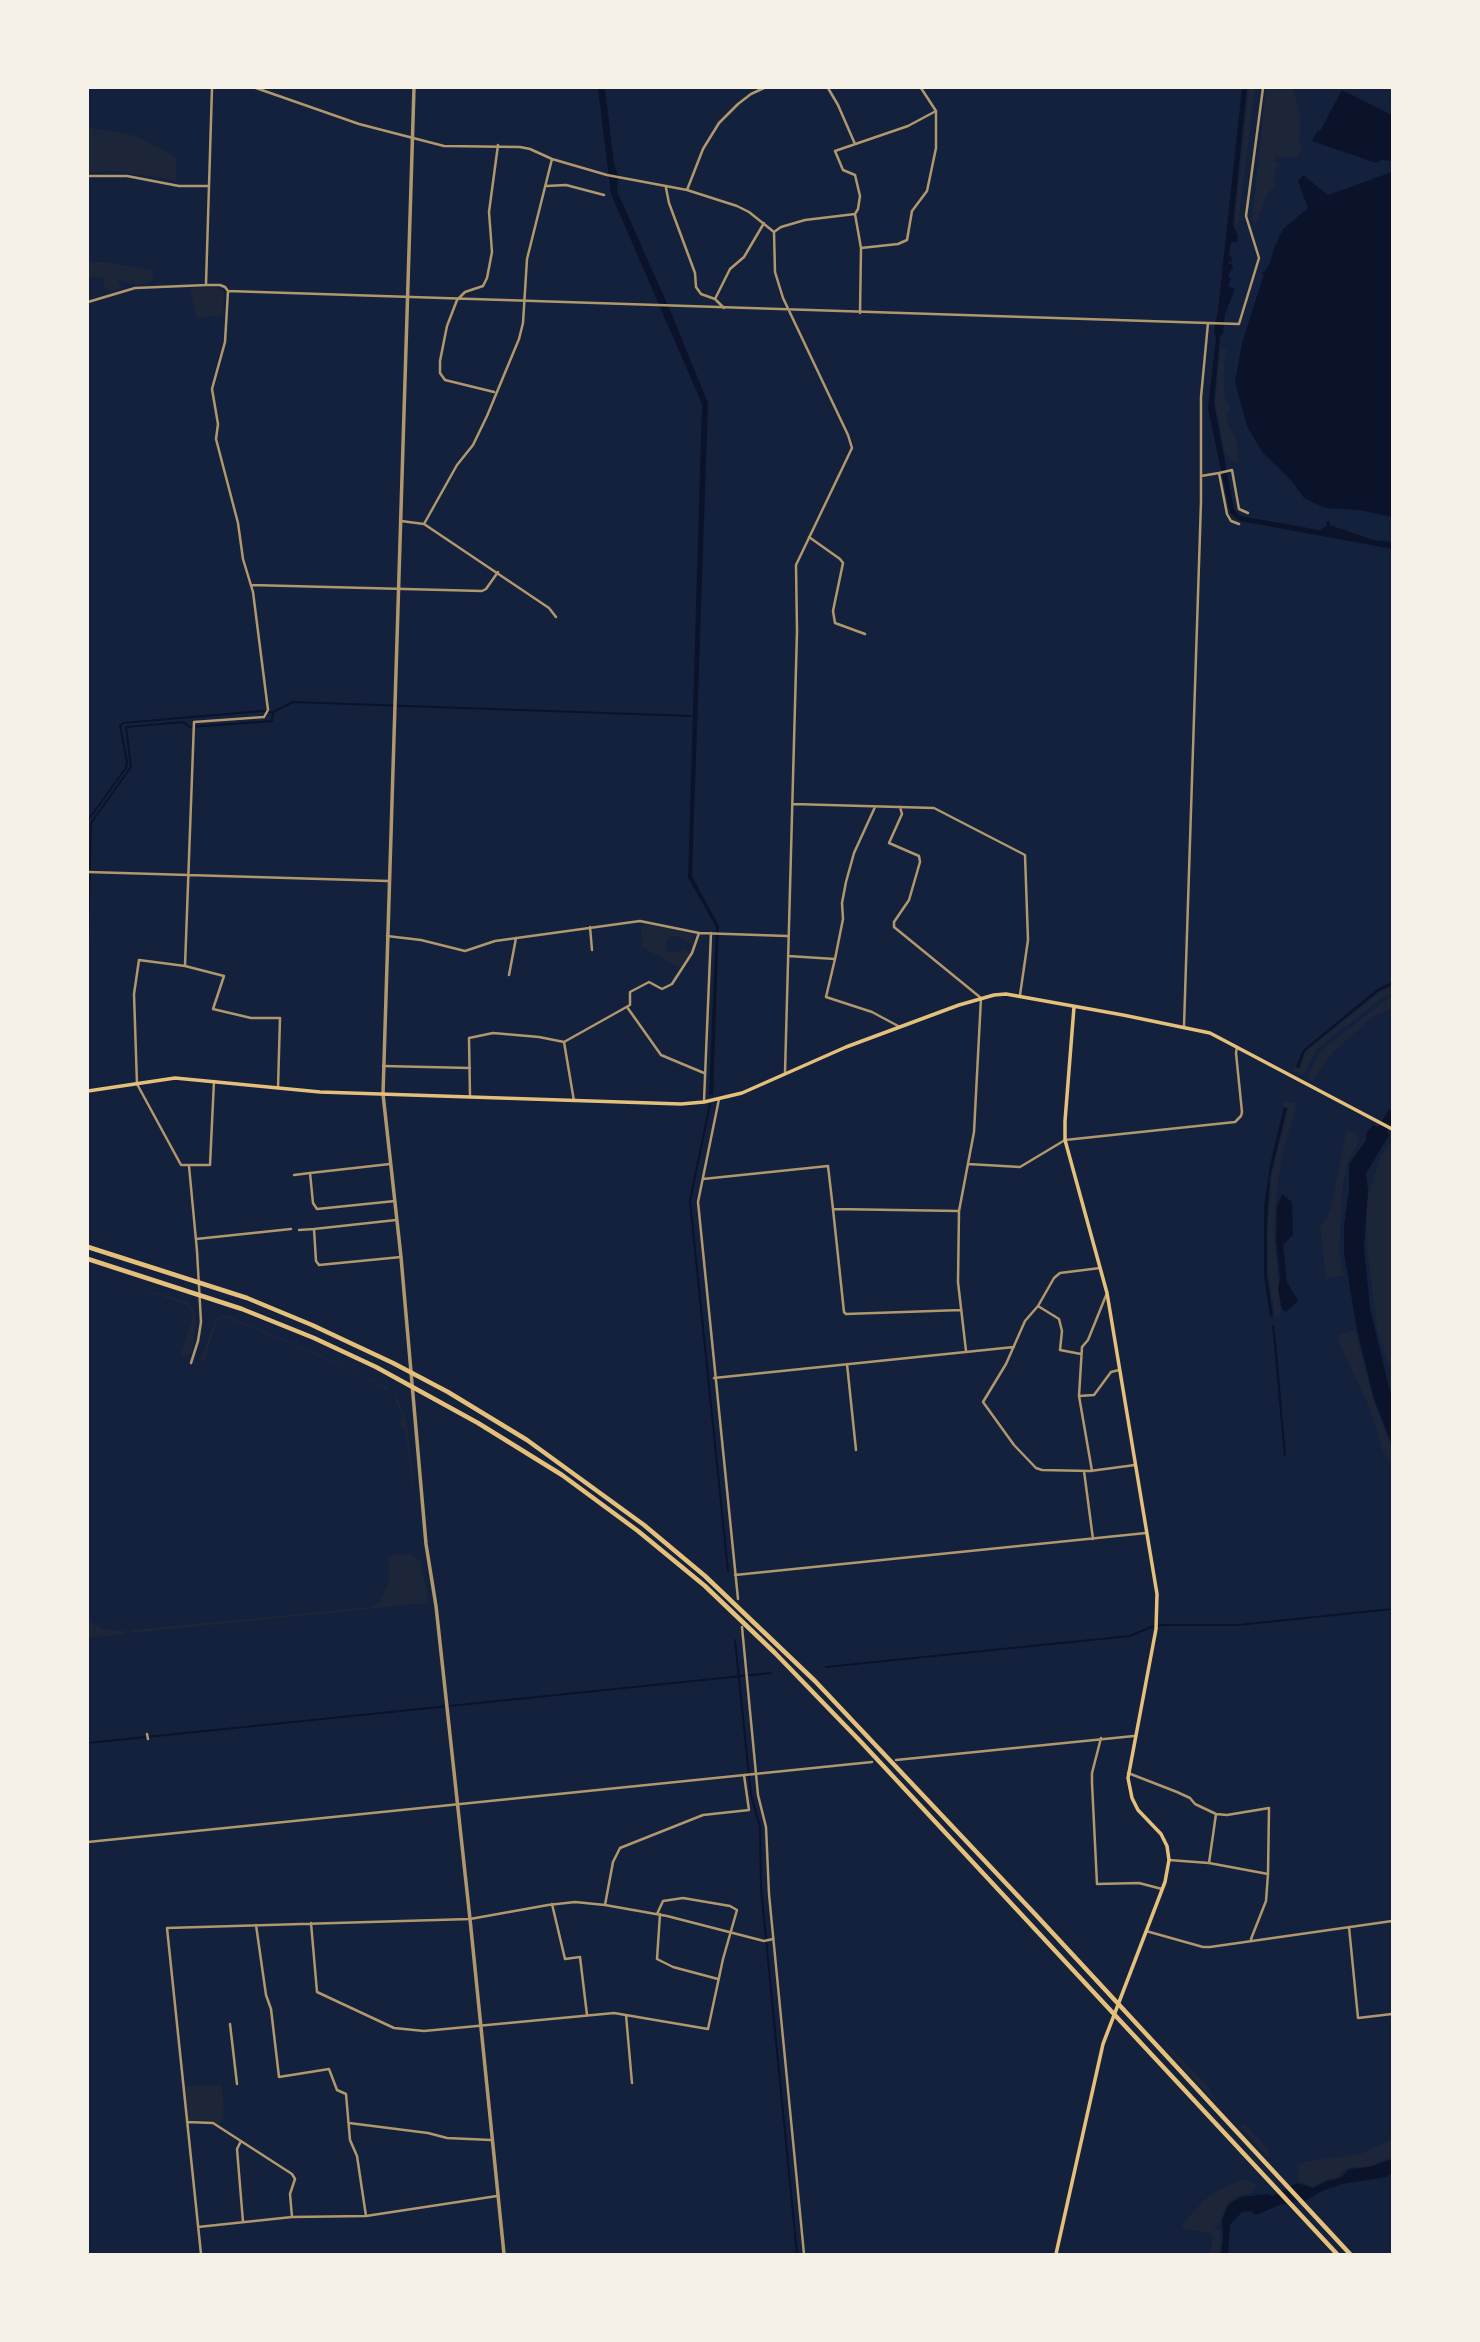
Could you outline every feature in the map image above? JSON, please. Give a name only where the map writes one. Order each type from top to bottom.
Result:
[{"type":"highway","points":[[88,1247],[199,1281],[312,1325],[411,1372],[546,1453],[635,1518],[705,1576],[815,1681],[1350,2255]]},
{"type":"highway","points":[[88,1259],[200,1294],[314,1338],[412,1386],[562,1475],[638,1531],[705,1586],[775,1653],[862,1743],[1337,2255]]},
{"type":"main road","points":[[88,1091],[175,1078],[320,1093],[681,1104],[704,1102],[742,1093],[846,1047],[981,998],[1020,995],[1210,1033],[1392,1129]]},
{"type":"main road","points":[[1056,2255],[1103,2044],[1162,1889],[1169,1860],[1167,1846],[1161,1834],[1138,1810],[1132,1798],[1128,1773],[1156,1629],[1157,1594],[1107,1293],[1065,1140],[1074,1007]]},
{"type":"street","points":[[207,285],[212,88]]},
{"type":"street","points":[[256,88],[359,124],[444,146],[498,145],[530,149],[552,159],[607,176],[687,190],[737,206],[774,232],[775,272],[789,311],[852,448],[796,568],[793,804],[785,1076]]},
{"type":"street","points":[[414,88],[383,1094],[401,1257],[426,1544],[436,1606],[504,2255]]},
{"type":"street","points":[[687,190],[703,149],[719,123],[744,99],[764,88]]},
{"type":"street","points":[[828,88],[855,144]]},
{"type":"street","points":[[861,248],[898,244],[907,240],[912,211],[927,191],[936,148],[936,111],[921,88]]},
{"type":"street","points":[[228,291],[1239,324],[1257,269],[1259,252],[1246,216],[1263,88]]},
{"type":"street","points":[[860,313],[861,248],[855,214],[860,196],[855,174],[843,170],[835,151],[908,126],[936,111]]},
{"type":"street","points":[[495,392],[445,380],[440,373],[442,348],[457,300],[464,292],[483,286],[487,278],[492,252],[489,212],[498,145]]},
{"type":"street","points":[[424,524],[457,465],[473,445],[519,338],[523,323],[527,259],[552,159]]},
{"type":"street","points":[[88,176],[128,176],[179,186],[209,186]]},
{"type":"street","points":[[545,186],[566,185],[604,195]]},
{"type":"street","points":[[666,188],[695,273],[696,287],[701,294],[715,299],[724,308]]},
{"type":"street","points":[[774,232],[780,227],[805,220],[855,214]]},
{"type":"street","points":[[715,299],[730,269],[744,257],[764,223]]},
{"type":"street","points":[[88,302],[135,288],[220,285],[228,291],[225,342],[212,389],[218,424],[216,439],[238,523],[239,551],[251,585],[267,712],[259,717],[194,722],[185,966]]},
{"type":"street","points":[[1184,1026],[1201,475],[1201,397],[1208,323]]},
{"type":"street","points":[[1201,475],[1232,470],[1239,509],[1248,513]]},
{"type":"street","points":[[1220,473],[1227,514],[1231,521],[1239,524]]},
{"type":"street","points":[[400,521],[424,524],[498,572],[549,608],[556,617]]},
{"type":"street","points":[[809,537],[843,564],[833,611],[835,623],[865,634]]},
{"type":"street","points":[[251,585],[482,591],[498,572]]},
{"type":"street","points":[[793,804],[934,808],[1025,855],[1028,940],[1020,995]]},
{"type":"street","points":[[875,806],[853,853],[842,903],[843,919],[826,997],[872,1012],[901,1027]]},
{"type":"street","points":[[900,807],[902,814],[889,843],[919,856],[920,862],[909,900],[894,922],[894,927],[981,998],[974,1132],[959,1211],[958,1282],[966,1351]]},
{"type":"street","points":[[90,872],[388,881]]},
{"type":"street","points":[[387,936],[421,940],[460,951],[495,941],[645,921],[699,933],[788,936]]},
{"type":"street","points":[[590,927],[592,950]]},
{"type":"street","points":[[470,1097],[469,1038],[493,1034],[539,1037],[564,1042],[631,1005],[630,992],[649,982],[662,989],[672,984],[692,953],[699,933]]},
{"type":"street","points":[[704,1102],[713,933]]},
{"type":"street","points":[[509,975],[516,938]]},
{"type":"street","points":[[788,957],[835,959]]},
{"type":"street","points":[[214,1081],[210,1165],[181,1165],[137,1084],[134,994],[139,960],[185,966],[223,975],[213,1009],[251,1018],[280,1018],[278,1088]]},
{"type":"street","points":[[627,1007],[661,1055],[705,1074]]},
{"type":"street","points":[[564,1042],[574,1101]]},
{"type":"street","points":[[968,1164],[1020,1167],[1065,1140],[1235,1122],[1242,1112],[1236,1053],[1238,1046]]},
{"type":"street","points":[[383,1066],[470,1068]]},
{"type":"street","points":[[719,1099],[698,1202],[738,1599]]},
{"type":"street","points":[[294,1175],[390,1164]]},
{"type":"street","points":[[189,1166],[200,1294],[200,1328],[191,1363]]},
{"type":"street","points":[[703,1179],[828,1166],[844,1312],[961,1310]]},
{"type":"street","points":[[310,1173],[315,1208],[394,1201]]},
{"type":"street","points":[[833,1209],[959,1211]]},
{"type":"street","points":[[299,1230],[397,1220]]},
{"type":"street","points":[[196,1239],[291,1229]]},
{"type":"street","points":[[314,1229],[316,1261],[319,1265],[401,1257]]},
{"type":"street","points":[[1100,1268],[1060,1273],[1054,1278],[1038,1306],[1025,1321],[1015,1347],[985,1397],[985,1406],[1014,1445],[1036,1468],[1092,1471],[1135,1465]]},
{"type":"street","points":[[1092,1471],[1079,1396],[1081,1354],[1107,1293]]},
{"type":"street","points":[[1038,1306],[1059,1319],[1062,1332],[1060,1350],[1081,1354]]},
{"type":"street","points":[[715,1378],[1015,1347]]},
{"type":"street","points":[[847,1364],[856,1450]]},
{"type":"street","points":[[1079,1396],[1094,1395],[1111,1372],[1119,1370]]},
{"type":"street","points":[[1084,1471],[1093,1539]]},
{"type":"street","points":[[735,1575],[1146,1533]]},
{"type":"street","points":[[741,1627],[754,1774],[766,1826],[772,1940],[804,2255]]},
{"type":"street","points":[[147,1734],[148,1739]]},
{"type":"street","points":[[896,1760],[1134,1736]]},
{"type":"street","points":[[1101,1738],[1091,1783],[1097,1884],[1139,1883],[1162,1889]]},
{"type":"street","points":[[88,1842],[872,1762]]},
{"type":"street","points":[[1128,1773],[1190,1798],[1195,1804],[1216,1814],[1227,1815],[1269,1808],[1266,1901],[1251,1941]]},
{"type":"street","points":[[605,1905],[613,1862],[620,1848],[703,1815],[749,1810],[745,1775]]},
{"type":"street","points":[[1209,1863],[1216,1814]]},
{"type":"street","points":[[1169,1860],[1209,1863],[1268,1874]]},
{"type":"street","points":[[311,1923],[317,1992],[394,2028],[424,2031],[614,2013],[708,2029],[718,1979],[737,1910],[730,1906],[683,1898],[663,1901],[659,1914],[657,1959],[718,1979]]},
{"type":"street","points":[[201,2255],[167,1928],[470,1919],[575,1902],[659,1914],[764,1941],[772,1940]]},
{"type":"street","points":[[552,1904],[565,1959],[580,1957],[587,2015]]},
{"type":"street","points":[[1146,1931],[1203,1947],[1392,1921]]},
{"type":"street","points":[[256,1924],[266,1995],[271,2009],[279,2077],[329,2069],[337,2091],[346,2094],[350,2140],[357,2156],[366,2216]]},
{"type":"street","points":[[1349,1927],[1358,2018],[1392,2014]]},
{"type":"street","points":[[626,2015],[632,2083]]},
{"type":"street","points":[[230,2024],[237,2084]]},
{"type":"street","points":[[187,2122],[213,2123],[292,2174],[295,2179],[290,2194],[292,2217]]},
{"type":"street","points":[[349,2123],[447,2138],[492,2140]]},
{"type":"street","points":[[241,2141],[237,2149],[243,2222]]},
{"type":"street","points":[[198,2228],[292,2217],[366,2216],[498,2196]]},
{"type":"shaded area","points":[[598,88],[605,88],[614,164],[618,175],[617,191],[708,403],[692,876],[719,926],[713,1095],[709,1095],[716,927],[688,878],[702,404],[611,194]]},
{"type":"shaded area","points":[[1242,88],[1247,88],[1233,225],[1238,236],[1237,242],[1231,242],[1229,255],[1232,262],[1228,263],[1232,264],[1233,269],[1228,277],[1231,278],[1228,286],[1235,289],[1220,336],[1214,403],[1234,509],[1240,516],[1320,530],[1329,521],[1330,525],[1373,540],[1392,542],[1392,549],[1240,521],[1230,513],[1208,408]]},
{"type":"shaded area","points":[[1249,88],[1255,88],[1237,233],[1235,218]]},
{"type":"shaded area","points":[[1266,88],[1293,88],[1301,119],[1299,139],[1302,147],[1298,157],[1274,157],[1281,165],[1276,169],[1274,186],[1266,197],[1255,226],[1252,220]]},
{"type":"shaded area","points":[[1342,90],[1392,115],[1392,161],[1382,160],[1376,163],[1312,141]]},
{"type":"shaded area","points":[[88,127],[136,136],[176,157],[176,181],[111,171],[88,173]]},
{"type":"shaded area","points":[[1392,172],[1392,517],[1359,510],[1325,508],[1304,498],[1291,480],[1262,452],[1247,426],[1235,382],[1242,343],[1264,274],[1261,273],[1270,263],[1283,229],[1308,208],[1298,181],[1303,175],[1328,195]]},
{"type":"shaded area","points":[[88,262],[107,262],[154,271],[151,282],[137,285],[118,280],[121,288],[112,292],[104,286],[103,278],[88,279]]},
{"type":"shaded area","points":[[209,287],[224,292],[223,315],[197,319],[190,288]]},
{"type":"shaded area","points":[[1222,349],[1227,350],[1224,361],[1224,395],[1230,410],[1225,413],[1236,439],[1239,463],[1225,454],[1215,403]]},
{"type":"shaded area","points":[[646,923],[695,935],[691,948],[689,942],[678,936],[669,937],[666,942],[667,951],[671,953],[684,949],[690,953],[680,968],[642,947],[641,927]]},
{"type":"shaded area","points":[[1392,982],[1392,985],[1379,991],[1305,1051],[1299,1068],[1296,1067],[1303,1050],[1377,989]]},
{"type":"shaded area","points":[[1392,986],[1392,993],[1318,1048],[1303,1075],[1293,1071],[1294,1067],[1300,1069],[1305,1052],[1380,992]]},
{"type":"shaded area","points":[[1392,998],[1392,1008],[1371,1018],[1331,1054],[1313,1081],[1307,1078],[1320,1052],[1383,1002]]},
{"type":"shaded area","points":[[1284,1101],[1297,1103],[1282,1155],[1275,1206],[1274,1234],[1281,1315],[1275,1317],[1268,1272],[1267,1228],[1272,1174],[1288,1108],[1282,1106]]},
{"type":"shaded area","points":[[1284,1107],[1287,1108],[1270,1177],[1267,1275],[1273,1316],[1270,1317],[1264,1275],[1264,1206],[1270,1165]]},
{"type":"shaded area","points":[[1373,1125],[1390,1134],[1366,1173],[1368,1191],[1364,1247],[1370,1308],[1392,1400],[1392,1445],[1374,1399],[1357,1330],[1344,1253],[1349,1164]]},
{"type":"shaded area","points":[[1346,1132],[1355,1133],[1360,1139],[1348,1161],[1343,1184],[1339,1251],[1344,1275],[1326,1279],[1320,1226],[1327,1218],[1332,1204]]},
{"type":"shaded area","points":[[1392,1140],[1392,1376],[1378,1333],[1368,1257],[1366,1203],[1380,1158]]},
{"type":"shaded area","points":[[1282,1194],[1292,1202],[1293,1235],[1283,1245],[1287,1282],[1298,1301],[1286,1312],[1282,1309],[1278,1289],[1280,1279],[1276,1241],[1277,1207]]},
{"type":"shaded area","points":[[88,1271],[189,1303],[196,1319],[190,1354],[181,1354],[193,1315],[188,1305]]},
{"type":"shaded area","points":[[222,1316],[228,1316],[325,1357],[389,1388],[387,1392],[382,1386],[324,1358],[223,1317],[217,1321],[204,1362],[201,1358],[216,1319]]},
{"type":"shaded area","points":[[1272,1325],[1277,1350],[1286,1457],[1284,1456]]},
{"type":"shaded area","points":[[1355,1330],[1373,1399],[1392,1449],[1392,1461],[1384,1455],[1370,1409],[1337,1338],[1340,1334]]},
{"type":"shaded area","points":[[393,1395],[399,1401],[407,1423],[418,1531],[405,1430],[398,1424],[403,1416]]},
{"type":"shaded area","points":[[410,1553],[420,1561],[428,1595],[427,1603],[132,1633],[131,1630],[371,1607],[379,1602],[389,1583],[388,1556]]},
{"type":"shaded area","points":[[88,1621],[104,1629],[125,1631],[125,1634],[88,1638]]},
{"type":"shaded area","points":[[1164,2045],[1206,2084],[1221,2109]]},
{"type":"shaded area","points":[[222,2085],[222,2121],[218,2124],[207,2120],[188,2121],[184,2086]]},
{"type":"shaded area","points":[[1245,2124],[1269,2150],[1268,2157],[1240,2126]]},
{"type":"shaded area","points":[[1392,2139],[1392,2157],[1369,2166],[1346,2168],[1337,2178],[1313,2187],[1299,2181],[1297,2166],[1305,2162],[1363,2153]]},
{"type":"shaded area","points":[[1392,2159],[1392,2173],[1386,2177],[1342,2184],[1307,2200],[1279,2205],[1256,2215],[1251,2211],[1242,2212],[1230,2225],[1228,2254],[1221,2254],[1222,2220],[1228,2205],[1241,2197],[1268,2194],[1273,2196],[1297,2183],[1313,2188],[1340,2178],[1350,2169],[1370,2167]]},
{"type":"shaded area","points":[[1243,2179],[1257,2185],[1251,2193],[1238,2196],[1227,2204],[1219,2225],[1213,2226],[1219,2230],[1219,2254],[1210,2254],[1213,2236],[1210,2233],[1184,2229],[1182,2225],[1203,2201],[1218,2190]]},
{"type":"waterway","points":[[88,943],[91,823],[131,767],[126,727],[184,722],[189,727],[272,721],[273,712],[293,702],[691,716]]},
{"type":"waterway","points":[[88,820],[126,768],[120,726],[123,723],[272,712]]},
{"type":"waterway","points":[[710,1104],[690,1201],[728,1571]]},
{"type":"waterway","points":[[1376,1140],[1392,1114]]},
{"type":"waterway","points":[[826,1667],[1130,1636],[1162,1625],[1238,1625],[1392,1609]]},
{"type":"waterway","points":[[735,1640],[751,1795],[760,1827],[761,1888],[797,2254]]},
{"type":"waterway","points":[[88,1743],[771,1673]]}]
